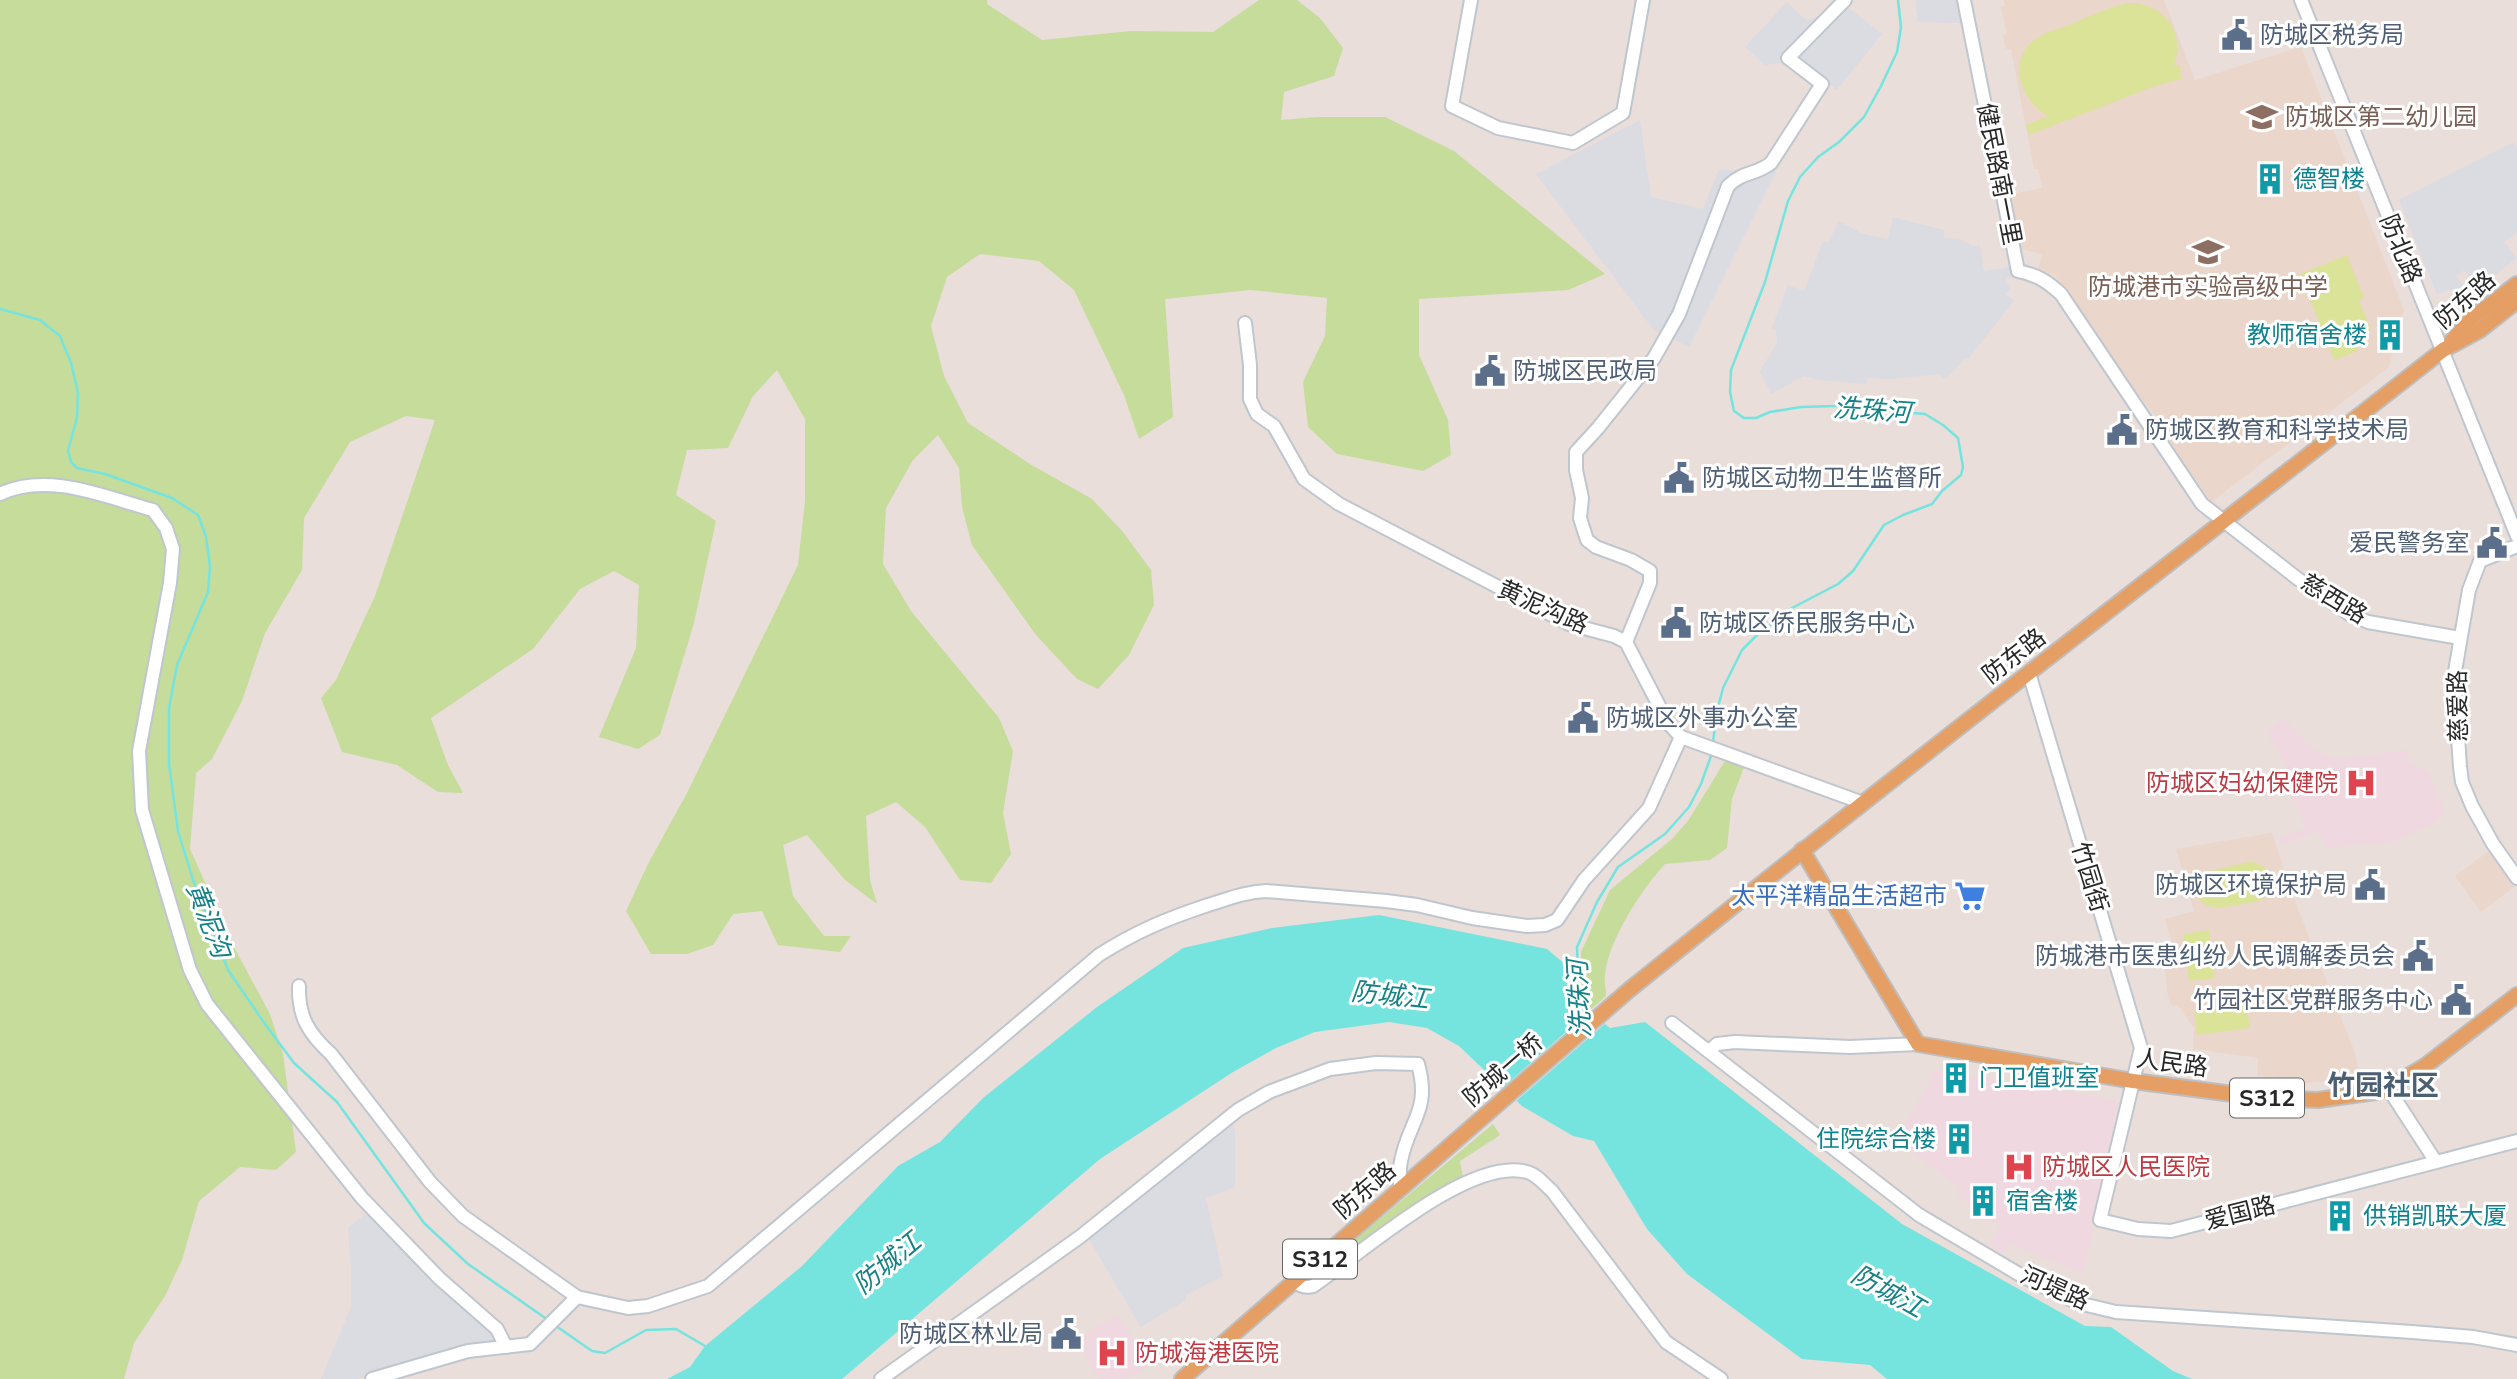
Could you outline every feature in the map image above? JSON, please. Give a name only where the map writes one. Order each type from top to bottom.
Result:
[{"type":"main road","name":"防东路","points":[[2443,350],[2471,319],[2517,284]]},
{"type":"main road","name":"防东路","points":[[1617,1000],[1802,850],[2443,350],[2480,330],[2517,301]]},
{"type":"main road","points":[[1802,850],[1918,1044]]},
{"type":"main road","name":"人民路","points":[[1918,1044],[2133,1081],[2264,1098],[2318,1100],[2388,1088],[2425,1066],[2517,995]]},
{"type":"main road","name":"防城一桥","points":[[1452,1145],[1617,1000]]},
{"type":"main road","name":"防东路","points":[[1188,1377],[1452,1145]]},
{"type":"street","points":[[1471,0],[1452,106],[1498,128],[1573,143],[1623,113],[1643,0]]},
{"type":"street","points":[[1845,0],[1788,58],[1822,85],[1771,163],[1764,169],[1737,177],[1728,186],[1679,314],[1654,358],[1576,453],[1576,470],[1582,498],[1580,518],[1587,540],[1596,547],[1631,560],[1650,571],[1650,583],[1626,642],[1668,723],[1681,737],[1863,803]]},
{"type":"street","name":"健民路南一里","points":[[1964,0],[2018,271],[2036,275],[2049,282],[2061,294],[2202,504],[2224,521]]},
{"type":"street","name":"防北路","points":[[2301,0],[2517,536]]},
{"type":"street","name":"黄泥沟路","points":[[1245,323],[1250,365],[1250,399],[1257,414],[1274,426],[1304,479],[1339,504],[1569,624],[1614,636],[1626,642]]},
{"type":"street","points":[[0,494],[16,486],[51,484],[153,510],[166,528],[173,550],[170,583],[139,751],[142,810],[190,970],[207,1004],[362,1198],[439,1278],[497,1328],[506,1347]]},
{"type":"street","name":"慈西路","points":[[2224,521],[2298,579],[2349,614],[2368,622],[2460,638]]},
{"type":"street","name":"慈爱路","points":[[2517,546],[2480,561],[2469,590],[2454,677],[2462,782],[2493,844],[2517,878]]},
{"type":"street","name":"竹园街","points":[[2029,673],[2141,1048],[2133,1081]]},
{"type":"street","points":[[299,986],[300,1013],[305,1026],[331,1054],[430,1182],[463,1216],[577,1297],[628,1308],[648,1306],[708,1286],[1084,967],[1134,933],[1157,922],[1247,892],[1266,891],[1418,905],[1472,918],[1527,926],[1545,925],[1557,920],[1584,880],[1649,808],[1681,737]]},
{"type":"street","name":"河堤路","points":[[1672,1023],[1919,1215],[2022,1276],[2078,1303],[2116,1312],[2473,1337],[2517,1345]]},
{"type":"street","name":"人民路","points":[[1710,1050],[1717,1044],[1735,1042],[1850,1047],[1918,1044]]},
{"type":"street","points":[[881,1379],[1081,1236],[1238,1110],[1269,1092],[1330,1069],[1376,1063],[1418,1064],[1423,1091],[1421,1107],[1401,1161],[1400,1189]]},
{"type":"street","name":"爱国路","points":[[2133,1081],[2100,1220],[2138,1229],[2171,1231],[2517,1141]]},
{"type":"street","points":[[2388,1088],[2436,1162]]},
{"type":"street","points":[[1295,1281],[1307,1288],[1314,1286],[1438,1196],[1459,1186],[1496,1173],[1513,1170],[1530,1172],[1552,1191],[1666,1342],[1721,1379]]},
{"type":"street","points":[[372,1379],[468,1351],[530,1345],[577,1297]]},
{"type":"shaded area","points":[[1915,0],[1956,0],[1961,10],[1961,23],[1918,22]]},
{"type":"shaded area","name":"防城港市实验高级中学","points":[[2004,0],[2164,0],[2195,80],[2301,47],[2404,310],[2389,367],[2211,502],[2169,440],[2162,423],[2133,388],[2055,275],[2038,270],[2042,254],[2017,248],[2007,195],[2042,188],[2038,169],[2034,169],[2011,49],[2006,49],[2003,35],[2007,34],[2001,7],[2005,6]]},
{"type":"shaded area","points":[[1787,2],[1807,21],[1844,4],[1882,34],[1837,90],[1799,60],[1765,65],[1745,47]]},
{"type":"shaded area","points":[[1640,120],[1651,197],[1703,209],[1719,170],[1777,170],[1689,347],[1654,330],[1536,174]]},
{"type":"shaded area","points":[[2514,142],[2517,151],[2517,232],[2504,242],[2517,258],[2478,288],[2464,270],[2456,276],[2463,285],[2455,291],[2447,290],[2437,295],[2399,200]]},
{"type":"shaded area","points":[[1893,217],[1944,230],[1944,238],[1959,239],[1973,246],[1980,245],[1984,271],[2010,267],[2012,276],[2006,279],[2010,289],[2006,294],[2014,301],[1968,359],[1946,379],[1938,374],[1891,379],[1867,378],[1866,384],[1804,376],[1771,394],[1760,371],[1777,343],[1776,330],[1772,328],[1788,285],[1804,291],[1823,241],[1828,243],[1839,221],[1863,234],[1888,239]]},
{"type":"shaded area","name":"防城区妇幼保健院","points":[[2283,718],[2313,749],[2335,759],[2408,750],[2408,761],[2430,772],[2445,814],[2434,823],[2395,842],[2326,848],[2319,831],[2282,845],[2279,838],[2304,828],[2297,802],[2293,803],[2286,766],[2267,733]]},
{"type":"shaded area","points":[[2272,833],[2293,896],[2355,1053],[2360,1076],[2306,1083],[2277,1081],[2276,1077],[2257,1076],[2258,1058],[2193,1049],[2194,1028],[2178,1005],[2172,1006],[2168,997],[2163,950],[2173,946],[2165,919],[2194,911],[2176,849]]},
{"type":"shaded area","points":[[2489,851],[2515,886],[2481,912],[2455,876]]},
{"type":"shaded area","name":"防城区人民医院","points":[[1932,1070],[2118,1100],[2083,1273],[2009,1244],[2003,1254],[1989,1245],[2001,1225],[1981,1215],[1958,1196],[1959,1188],[1903,1145],[1909,1137],[1901,1130],[1929,1085]]},
{"type":"shaded area","points":[[1232,1120],[1235,1132],[1235,1187],[1206,1198],[1223,1276],[1186,1295],[1186,1300],[1141,1327],[1087,1236]]},
{"type":"shaded area","points":[[368,1212],[495,1334],[491,1345],[470,1348],[357,1379],[321,1379],[351,1307],[348,1228]]},
{"type":"shaded area","name":"防城海港医院","points":[[1118,1315],[1149,1366],[1127,1379],[1099,1379],[1076,1339]]},
{"type":"green space","points":[[0,0],[987,0],[987,4],[1042,40],[1131,31],[1213,32],[1259,0],[1297,0],[1320,18],[1343,48],[1334,76],[1284,92],[1281,120],[1385,117],[1454,151],[1605,274],[1568,290],[1419,299],[1419,355],[1448,420],[1451,455],[1423,471],[1337,454],[1308,427],[1303,382],[1325,336],[1327,298],[1250,290],[1165,299],[1173,417],[1139,439],[1124,395],[1074,290],[1039,261],[980,254],[947,277],[931,326],[944,376],[968,423],[1030,464],[1092,499],[1123,532],[1151,570],[1154,605],[1129,655],[1098,689],[1077,679],[1036,635],[972,545],[962,507],[959,468],[938,435],[913,460],[886,508],[883,564],[911,611],[999,718],[1013,751],[1003,813],[1011,854],[991,883],[960,880],[925,827],[896,802],[866,816],[870,880],[877,904],[845,880],[807,835],[783,845],[793,896],[824,936],[851,936],[840,952],[778,945],[762,911],[733,914],[713,945],[687,954],[651,954],[626,911],[798,565],[805,501],[805,419],[777,370],[753,396],[728,448],[687,450],[676,495],[716,521],[694,623],[660,735],[638,749],[599,737],[636,648],[639,585],[614,571],[580,589],[533,649],[431,718],[448,765],[463,793],[438,792],[397,765],[342,752],[321,698],[336,680],[375,596],[435,420],[406,416],[350,442],[304,518],[302,570],[265,633],[242,701],[212,759],[196,773],[190,849],[236,951],[270,1014],[283,1054],[296,1152],[276,1170],[240,1167],[199,1201],[182,1260],[165,1296],[134,1343],[124,1379],[0,1379]]},
{"type":"green space","points":[[2130,3],[2153,8],[2169,22],[2177,42],[2174,65],[2180,65],[2181,79],[2155,86],[2029,135],[2026,125],[2048,116],[2038,109],[2023,89],[2019,67],[2028,45],[2046,33]]},
{"type":"green space","points":[[2347,255],[2364,298],[2359,300],[2371,331],[2353,338],[2358,351],[2334,360],[2300,274]]},
{"type":"green space","points":[[1725,761],[1744,767],[1732,799],[1727,848],[1710,860],[1665,864],[1656,874],[1628,915],[1613,946],[1605,974],[1606,996],[1590,1010],[1579,1003],[1581,952],[1610,890],[1672,839],[1688,821]]},
{"type":"green space","points":[[2249,862],[2261,865],[2270,874],[2272,885],[2265,897],[2224,907],[2210,906],[2200,900],[2196,886],[2205,872]]},
{"type":"green space","points":[[2209,930],[2215,978],[2189,981],[2183,934]]},
{"type":"green space","points":[[2246,1004],[2250,1028],[2197,1035],[2194,1011]]},
{"type":"green space","points":[[1493,1124],[1500,1135],[1460,1161],[1463,1178],[1433,1193],[1333,1262],[1332,1259]]},
{"type":"water","name":"防城江","points":[[1379,915],[1547,949],[1578,975],[1579,1003],[1610,1028],[1645,1022],[1902,1224],[2085,1326],[2111,1327],[2173,1371],[2192,1379],[1887,1379],[1870,1365],[1802,1359],[1687,1274],[1647,1229],[1594,1141],[1573,1136],[1522,1106],[1459,1046],[1427,1028],[1389,1022],[1315,1032],[1276,1048],[1233,1072],[1100,1159],[842,1379],[667,1379],[690,1367],[705,1346],[802,1266],[898,1166],[940,1142],[983,1098],[1097,1007],[1183,948],[1272,928]]},
{"type":"pier","points":[[1592,1009],[1607,1022],[1514,1103],[1500,1090]]},
{"type":"waterway","name":"洗珠河","points":[[1713,743],[1723,688],[1742,650],[1792,608],[1838,584],[1853,571],[1884,525],[1932,504],[1942,491],[1961,475],[1963,467],[1958,438],[1925,414],[1888,411],[1869,405],[1801,407],[1770,412],[1756,418],[1744,418],[1734,411],[1730,392],[1731,370],[1765,282],[1788,201],[1800,177],[1818,157],[1839,142],[1864,117],[1881,86],[1897,52],[1901,27],[1898,0]]},
{"type":"waterway","name":"黄泥沟","points":[[0,309],[40,320],[60,336],[71,363],[78,393],[77,417],[68,451],[71,462],[77,468],[105,474],[172,498],[198,515],[206,537],[210,566],[208,592],[177,665],[169,708],[169,764],[178,831],[193,880],[228,970],[294,1063],[337,1102],[424,1223],[468,1264],[548,1320]]},
{"type":"waterway","name":"洗珠河","points":[[1578,978],[1577,947],[1597,902],[1618,867],[1665,834],[1689,807],[1712,753]]},
{"type":"waterway","name":"黄泥沟","points":[[556,1326],[592,1351],[605,1353],[646,1330],[676,1329],[705,1346]]},
{"type":"place","name":"防城区税务局","points":[[2237,35]]},
{"type":"place","name":"防城区第二幼儿园","points":[[2262,117]]},
{"type":"place","name":"德智楼","points":[[2270,179]]},
{"type":"place","name":"防城港市实验高级中学","points":[[2208,252]]},
{"type":"place","name":"教师宿舍楼","points":[[2390,335]]},
{"type":"place","name":"防城区民政局","points":[[1490,371]]},
{"type":"place","name":"防城区教育和科学技术局","points":[[2122,430]]},
{"type":"place","name":"防城区动物卫生监督所","points":[[1679,478]]},
{"type":"place","name":"爱民警务室","points":[[2492,543]]},
{"type":"place","name":"防城区侨民服务中心","points":[[1676,623]]},
{"type":"place","name":"防城区外事办公室","points":[[1583,718]]},
{"type":"place","name":"防城区妇幼保健院","points":[[2361,783]]},
{"type":"place","name":"防城区环境保护局","points":[[2370,885]]},
{"type":"place","name":"太平洋精品生活超市","points":[[1970,896]]},
{"type":"place","name":"防城港市医患纠纷人民调解委员会","points":[[2418,956]]},
{"type":"place","name":"竹园社区党群服务中心","points":[[2456,1000]]},
{"type":"place","name":"门卫值班室","points":[[1956,1078]]},
{"type":"place","name":"住院综合楼","points":[[1959,1139]]},
{"type":"place","name":"防城区人民医院","points":[[2019,1167]]},
{"type":"place","name":"宿舍楼","points":[[1983,1201]]},
{"type":"place","name":"供销凯联大厦","points":[[2340,1216]]},
{"type":"place","name":"防城区林业局","points":[[1066,1334]]},
{"type":"place","name":"防城海港医院","points":[[1112,1353]]},
{"type":"district","name":"竹园社区","points":[[2383,1085]]}]
